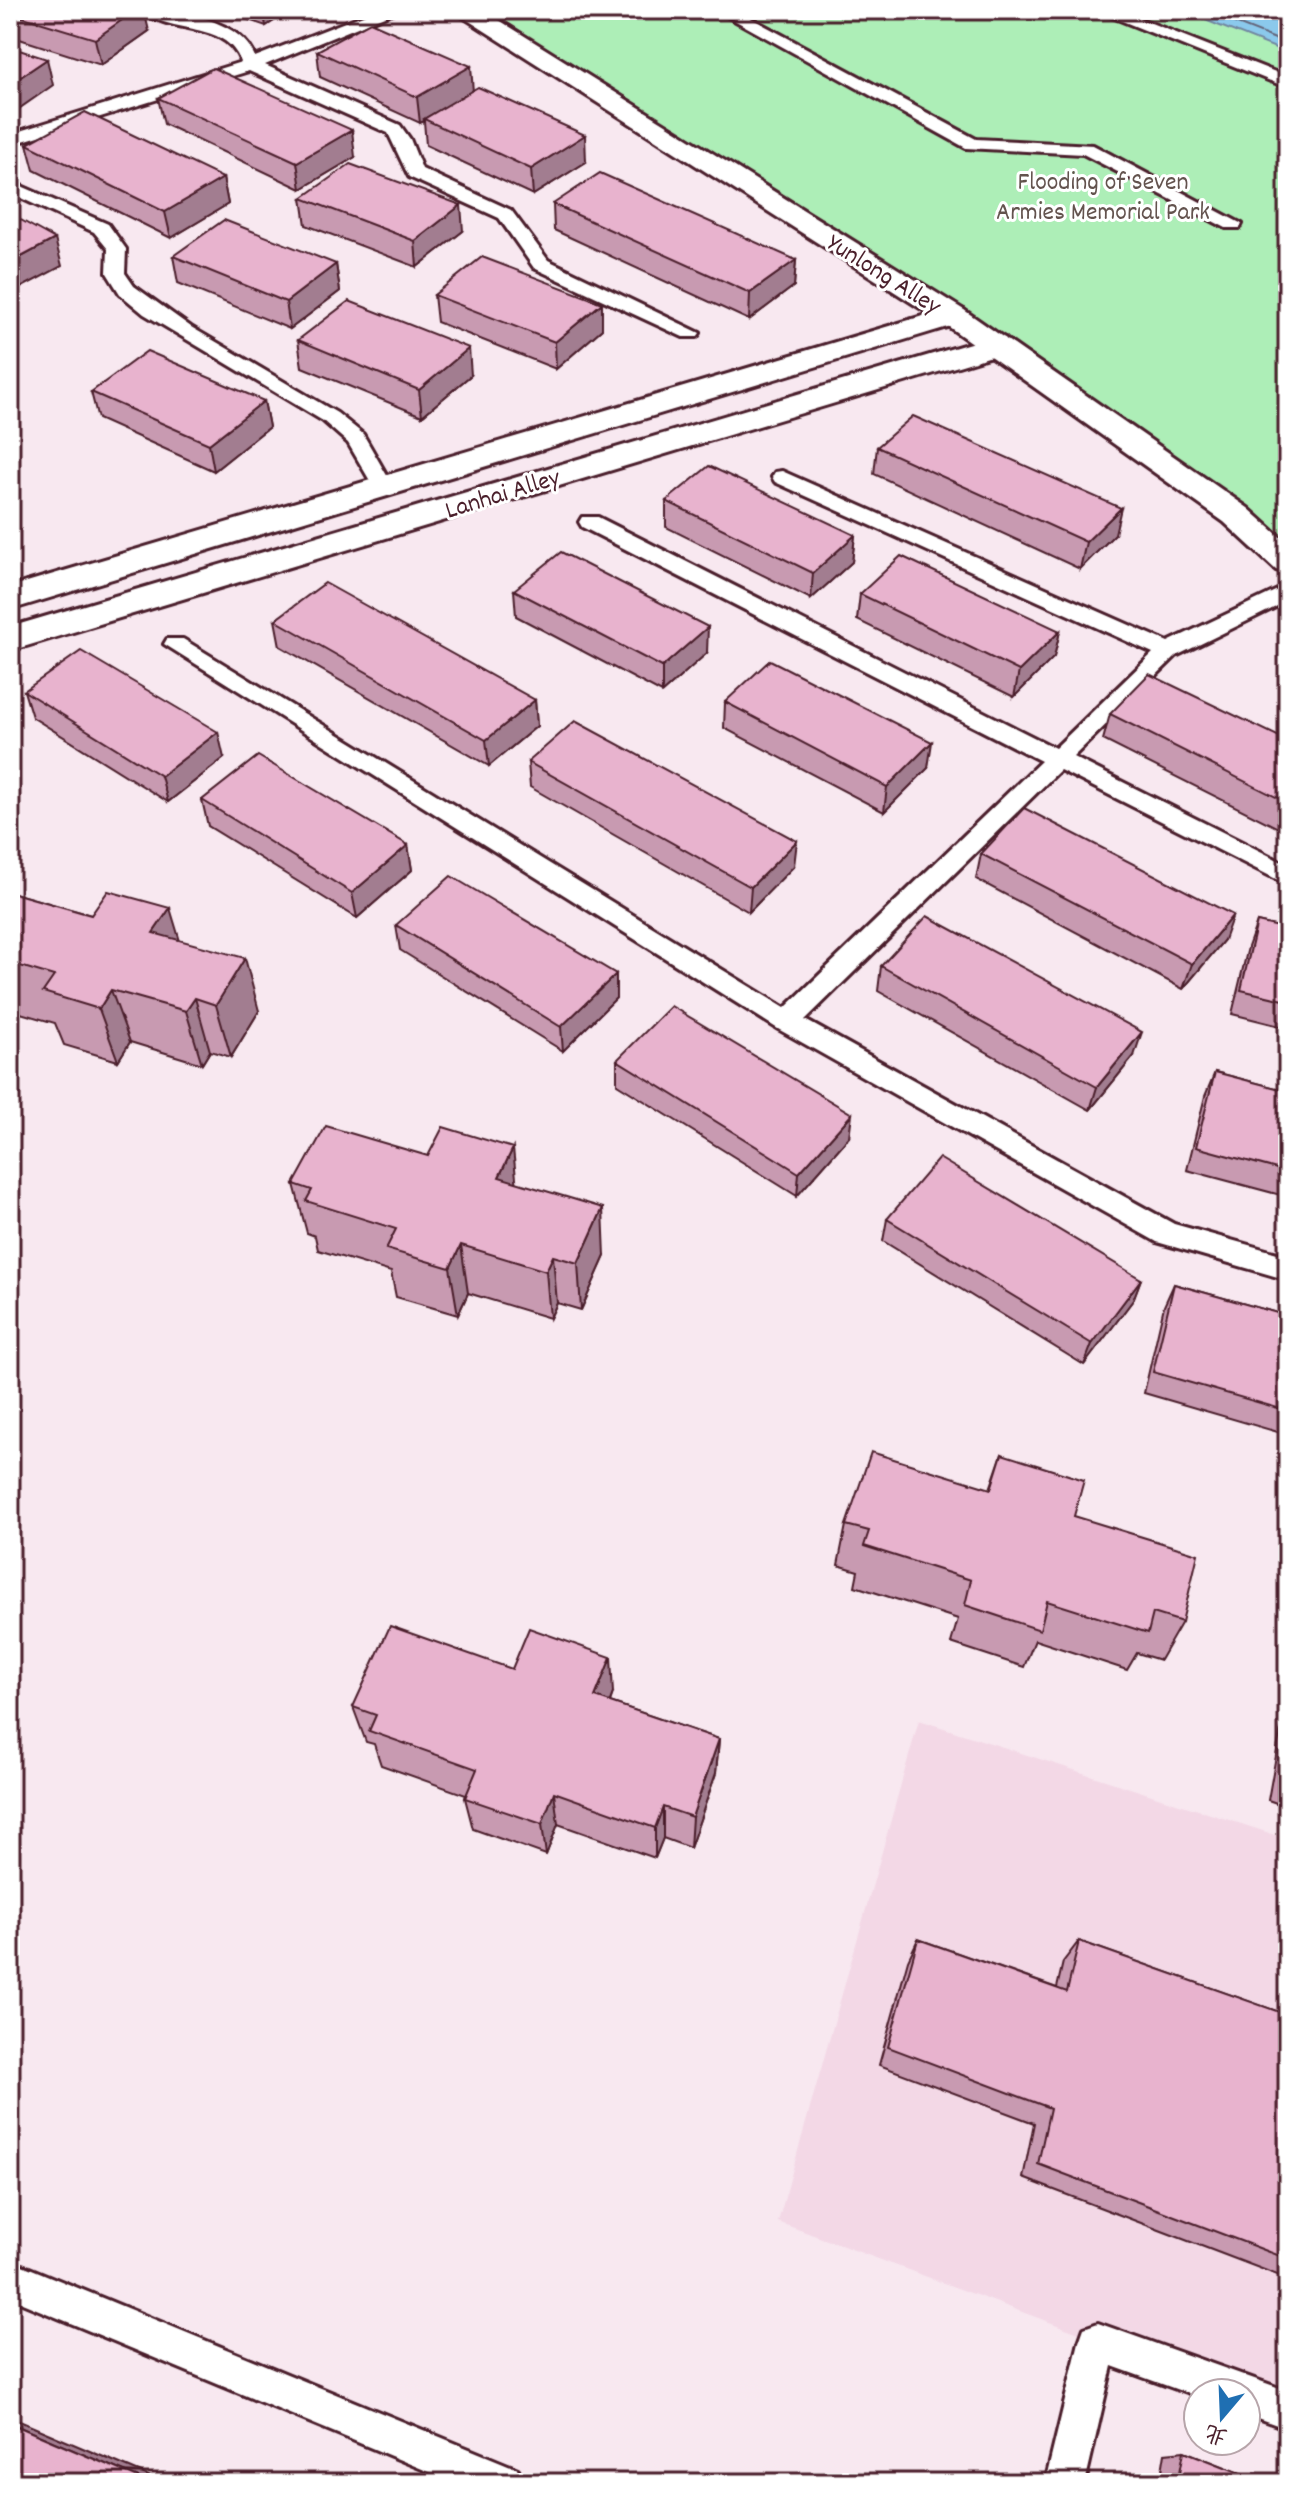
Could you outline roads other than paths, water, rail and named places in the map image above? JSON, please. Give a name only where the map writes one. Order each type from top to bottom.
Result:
[{"type":"street","name":"Yunlong Alley","points":[[465,10],[953,316],[1236,515],[1288,562]]},
{"type":"street","name":"Lanhai Alley","points":[[10,599],[953,316]]},
{"type":"street","name":"Lanhai Alley","points":[[10,639],[994,345]]},
{"type":"lane","points":[[150,10],[223,32],[243,46],[250,65],[394,129],[403,137],[408,163],[415,173],[505,214],[541,264],[690,333]]},
{"type":"lane","points":[[10,140],[77,116],[250,65],[391,10]]},
{"type":"lane","points":[[724,10],[972,144],[1087,149],[1233,224]]},
{"type":"lane","points":[[1103,10],[1288,83]]},
{"type":"lane","points":[[10,186],[101,228],[117,249],[116,274],[127,292],[218,354],[291,393],[352,434],[383,486]]},
{"type":"lane","points":[[782,477],[1168,651]]},
{"type":"lane","points":[[590,522],[1288,876]]},
{"type":"lane","points":[[787,1022],[1168,651],[1288,592]]},
{"type":"lane","points":[[175,644],[787,1022],[1167,1234],[1288,1268]]},
{"type":"lane","points":[[10,2279],[504,2483]]},
{"type":"lane","points":[[1065,2483],[1098,2342],[1195,2377]]},
{"type":"lane","points":[[1262,2401],[1288,2410]]},
{"type":"water","points":[[1180,10],[1256,10],[1288,22],[1288,53]]},
{"type":"park label","name":"Flooding of Seven Armies Memorial Park","points":[[1103,195]]}]
